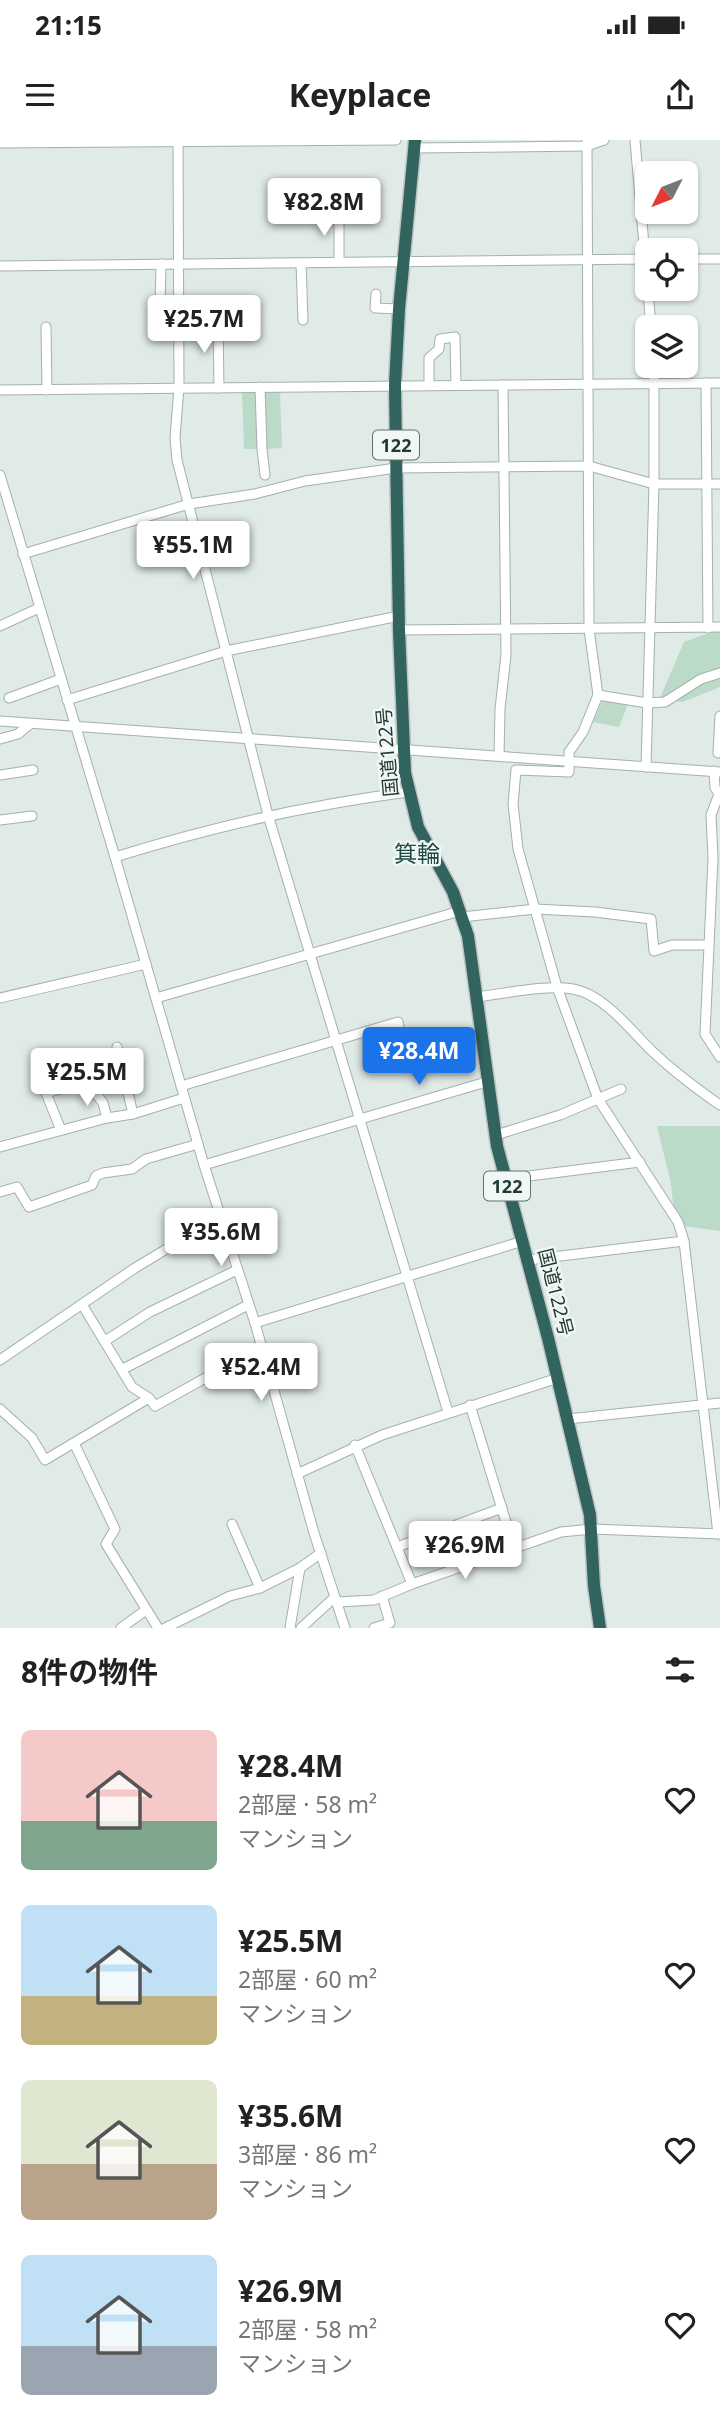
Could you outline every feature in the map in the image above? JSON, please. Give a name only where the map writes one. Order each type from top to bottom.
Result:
[{"type":"highway","name":"国道122号","points":[[414,144],[399,309],[396,385],[399,630],[408,792],[418,827],[461,914],[468,936],[486,1082],[505,1179],[558,1378],[592,1529],[594,1586],[600,1628]]},
{"type":"street","points":[[0,143],[397,140]]},
{"type":"street","points":[[414,144],[587,143],[604,140]]},
{"type":"street","points":[[635,140],[644,238]]},
{"type":"street","points":[[178,141],[180,387],[175,438],[177,460],[268,815],[447,1412]]},
{"type":"street","points":[[301,1628],[336,1600],[374,1600],[561,1532],[592,1529],[719,1534],[684,1241],[678,1222],[598,1099],[557,987],[518,849],[513,804],[516,771],[569,772],[569,752],[583,732],[598,695],[589,629],[587,143]]},
{"type":"street","points":[[339,214],[339,262]]},
{"type":"street","points":[[0,266],[635,259]]},
{"type":"street","points":[[698,259],[720,259]]},
{"type":"street","points":[[301,263],[303,320]]},
{"type":"street","points":[[160,305],[161,264]]},
{"type":"street","points":[[376,294],[376,308],[399,309]]},
{"type":"street","points":[[218,323],[219,388]]},
{"type":"street","points":[[46,327],[47,390]]},
{"type":"street","points":[[429,385],[429,358],[439,349],[440,339],[456,337],[456,385]]},
{"type":"street","points":[[646,767],[654,484],[654,378]]},
{"type":"street","points":[[706,383],[708,628]]},
{"type":"street","points":[[0,390],[720,383]]},
{"type":"street","points":[[499,756],[500,709],[506,655],[503,385]]},
{"type":"street","points":[[260,387],[265,475]]},
{"type":"street","points":[[23,554],[189,504],[255,494],[305,481],[396,468],[589,466],[654,484],[720,484]]},
{"type":"street","points":[[0,475],[204,1165],[255,1323],[297,1474],[345,1628]]},
{"type":"street","points":[[0,626],[39,608]]},
{"type":"street","points":[[67,700],[226,651],[399,616]]},
{"type":"street","points":[[399,630],[720,627]]},
{"type":"street","points":[[598,695],[647,703],[665,702],[701,679],[720,673]]},
{"type":"street","points":[[9,698],[61,679]]},
{"type":"street","points":[[718,753],[720,716]]},
{"type":"street","points":[[0,721],[718,771],[715,789],[720,794],[711,815],[713,858],[705,1034],[720,1058]]},
{"type":"street","points":[[0,739],[18,734],[30,724]]},
{"type":"street","points":[[0,775],[33,770]]},
{"type":"street","points":[[115,857],[190,833],[268,815],[339,801],[408,792]]},
{"type":"street","points":[[0,820],[32,816]]},
{"type":"street","points":[[156,998],[309,953],[461,914],[535,909],[595,912],[651,919],[654,951],[672,946],[708,946]]},
{"type":"street","points":[[0,998],[146,964]]},
{"type":"street","points":[[476,997],[557,987],[575,989],[596,999],[654,1053],[720,1105]]},
{"type":"street","points":[[181,1086],[398,1022],[402,1046],[481,1034]]},
{"type":"street","points":[[117,1047],[133,1114]]},
{"type":"street","points":[[61,1130],[46,1093],[87,1082],[103,1103],[107,1118]]},
{"type":"street","points":[[204,1165],[486,1082]]},
{"type":"street","points":[[496,1135],[560,1115],[621,1089]]},
{"type":"street","points":[[0,1147],[107,1118],[133,1114],[184,1098]]},
{"type":"street","points":[[0,1192],[17,1187],[29,1207],[92,1185],[96,1176],[103,1172],[132,1169],[146,1158],[198,1144]]},
{"type":"street","points":[[505,1179],[640,1162]]},
{"type":"street","points":[[0,1360],[83,1306],[126,1274],[193,1233],[221,1221]]},
{"type":"street","points":[[255,1323],[523,1241]]},
{"type":"street","points":[[528,1260],[684,1241]]},
{"type":"street","points":[[105,1341],[150,1312],[237,1270]]},
{"type":"street","points":[[123,1369],[248,1305]]},
{"type":"street","points":[[83,1306],[132,1387],[149,1398],[155,1406],[261,1348]]},
{"type":"street","points":[[297,1474],[355,1446],[447,1412],[558,1378]]},
{"type":"street","points":[[0,1409],[32,1438],[45,1460],[149,1398]]},
{"type":"street","points":[[568,1419],[720,1403]]},
{"type":"street","points":[[470,1405],[514,1548]]},
{"type":"street","points":[[74,1443],[115,1529],[106,1544],[158,1628]]},
{"type":"street","points":[[355,1446],[412,1584]]},
{"type":"street","points":[[397,1547],[502,1508]]},
{"type":"street","points":[[232,1524],[260,1588]]},
{"type":"street","points":[[165,1628],[230,1596],[260,1588],[300,1568],[321,1553]]},
{"type":"street","points":[[290,1628],[300,1568]]},
{"type":"street","points":[[374,1628],[390,1623],[382,1596]]},
{"type":"street","points":[[121,1628],[146,1609]]},
{"type":"green space","points":[[257,391],[258,449],[244,449],[242,392]]},
{"type":"green space","points":[[264,391],[280,391],[282,448],[265,449]]},
{"type":"green space","points":[[720,629],[720,687],[683,702],[659,700],[684,642]]},
{"type":"green space","points":[[603,700],[628,704],[619,727],[593,722]]},
{"type":"green space","points":[[657,1126],[720,1126],[720,1231],[675,1225],[671,1183]]},
{"type":"district","name":"箕輪","points":[[417,853]]}]
